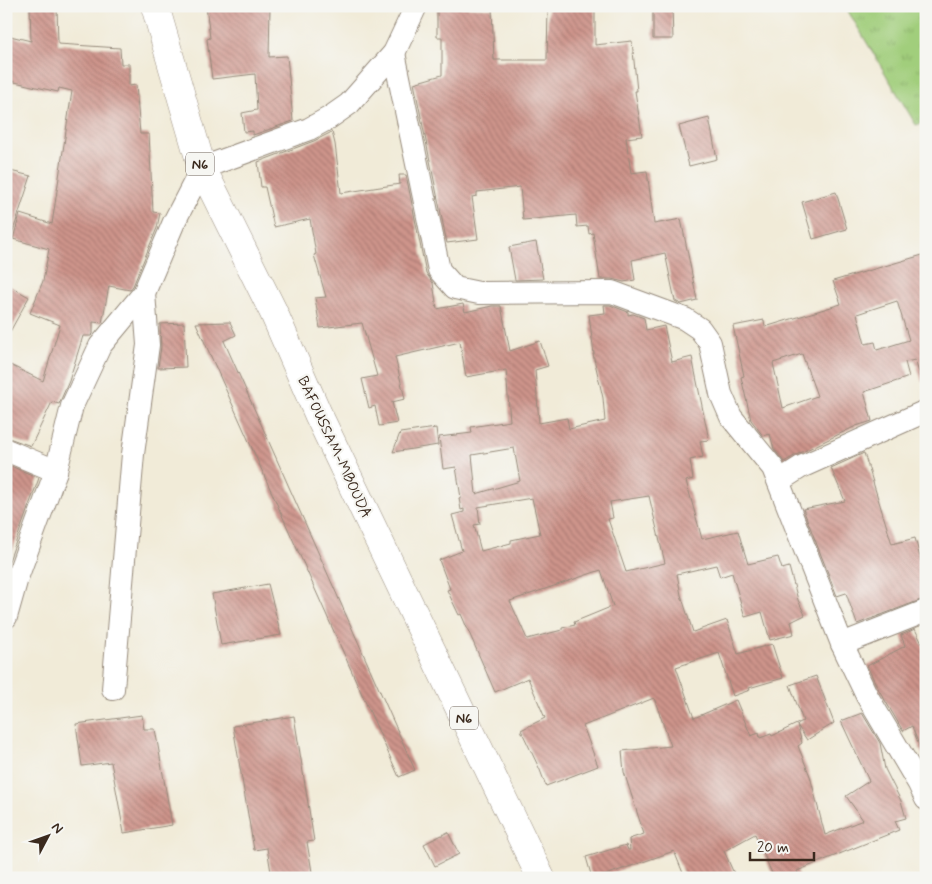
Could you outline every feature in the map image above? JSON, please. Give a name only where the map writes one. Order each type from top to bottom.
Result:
[{"type":"highway","name":"BAFOUSSAM-MBOUDA","points":[[155,6],[202,168],[274,311],[318,414],[541,878]]},
{"type":"street","points":[[6,617],[17,578],[56,470],[72,406],[89,366],[100,346],[144,293],[174,222],[202,168],[309,129],[349,104],[394,53],[416,6]]},
{"type":"street","points":[[394,53],[439,270],[454,288],[479,293],[612,292],[685,319],[700,329],[710,343],[721,394],[731,417],[772,468],[779,480],[842,644],[867,696],[924,788]]},
{"type":"street","points":[[113,689],[132,454],[148,345],[144,293]]},
{"type":"street","points":[[779,480],[801,467],[926,411]]},
{"type":"street","points":[[6,450],[56,470]]},
{"type":"street","points":[[842,644],[926,611]]},
{"type":"green space","points":[[845,6],[926,6],[926,122],[916,125]]},
{"type":"building","points":[[30,6],[57,6],[58,44],[120,48],[121,64],[129,64],[129,86],[136,85],[140,134],[149,134],[153,212],[160,213],[157,228],[133,286],[130,290],[109,286],[102,323],[93,322],[93,334],[91,336],[83,336],[69,381],[59,404],[52,402],[31,446],[6,437],[6,363],[43,381],[60,325],[30,313],[43,281],[49,249],[13,239],[20,214],[52,224],[72,91],[59,88],[58,92],[6,80],[6,35],[31,41]]},
{"type":"building","points":[[206,6],[270,6],[269,57],[287,56],[293,121],[253,135],[253,131],[244,132],[242,113],[257,110],[255,74],[212,79],[207,39],[210,38]]},
{"type":"building","points":[[437,6],[492,8],[494,60],[547,60],[548,6],[595,6],[595,45],[632,41],[637,91],[635,91],[642,136],[626,138],[631,173],[647,171],[654,224],[681,219],[697,300],[681,304],[675,301],[665,253],[632,260],[635,280],[624,282],[600,279],[593,233],[589,234],[588,226],[577,227],[576,215],[523,220],[520,187],[477,192],[477,196],[472,197],[478,239],[447,243],[414,83],[442,75],[442,37],[437,37]]},
{"type":"building","points":[[672,8],[673,39],[653,39],[653,9]]},
{"type":"building","points":[[709,118],[717,159],[689,166],[679,126]]},
{"type":"building","points":[[332,132],[341,193],[400,184],[399,175],[406,175],[426,273],[433,283],[437,309],[463,304],[465,312],[501,306],[510,351],[540,341],[548,366],[535,370],[539,423],[567,418],[569,429],[605,421],[603,398],[593,354],[589,315],[605,313],[604,305],[610,305],[628,312],[628,315],[633,314],[644,318],[646,330],[664,326],[672,362],[692,357],[709,440],[700,441],[703,457],[690,460],[693,479],[686,481],[702,539],[738,531],[748,564],[778,557],[782,569],[789,567],[798,600],[805,615],[791,622],[794,634],[770,640],[762,612],[745,617],[732,573],[720,577],[716,565],[677,574],[681,595],[693,632],[727,620],[738,654],[772,644],[783,678],[749,688],[750,690],[733,696],[719,653],[676,667],[694,718],[736,700],[751,736],[759,733],[760,738],[771,734],[772,736],[803,721],[790,685],[816,676],[834,723],[807,740],[797,725],[802,743],[798,746],[810,776],[825,835],[863,820],[846,796],[869,781],[841,721],[862,713],[880,743],[885,769],[901,801],[906,818],[895,821],[899,830],[797,871],[800,878],[774,878],[755,834],[724,851],[736,878],[685,878],[674,851],[597,878],[592,878],[586,857],[626,845],[628,850],[630,850],[629,839],[644,834],[624,772],[622,751],[671,746],[654,698],[583,726],[598,766],[546,786],[521,730],[545,718],[528,678],[495,692],[461,614],[459,615],[447,590],[450,589],[439,560],[462,551],[452,515],[464,512],[464,509],[461,510],[456,467],[443,469],[439,437],[472,433],[471,427],[510,421],[506,370],[466,377],[460,342],[395,357],[405,399],[392,402],[397,423],[379,426],[375,406],[369,408],[362,379],[377,376],[362,323],[320,328],[315,298],[326,297],[314,255],[316,254],[310,219],[274,227],[265,187],[261,187],[258,162],[314,141]],"holes":[[[514,448],[520,481],[476,494],[472,455]],[[649,496],[665,563],[626,572],[608,519],[613,518],[610,502]],[[532,498],[540,534],[511,540],[511,543],[481,551],[474,525],[480,524],[478,507]],[[601,570],[613,606],[574,622],[575,625],[562,628],[562,630],[527,639],[510,601]]]},
{"type":"building","points":[[6,170],[31,176],[10,240],[6,240]]},
{"type":"building","points":[[836,192],[847,229],[813,239],[802,202]]},
{"type":"building","points":[[536,242],[543,279],[515,280],[509,247]]},
{"type":"building","points":[[926,254],[926,382],[922,382],[915,360],[905,362],[909,377],[864,392],[872,421],[856,426],[784,462],[774,449],[770,434],[763,436],[751,420],[741,377],[744,376],[733,326],[764,320],[765,327],[841,304],[833,281]],"holes":[[[897,301],[909,340],[877,350],[875,342],[865,344],[857,314]],[[802,354],[817,396],[783,408],[773,363]]]},
{"type":"building","points":[[6,284],[29,297],[6,339]]},
{"type":"building","points":[[230,322],[236,335],[224,341],[415,770],[399,777],[196,323]]},
{"type":"building","points":[[184,323],[186,367],[158,368],[161,347],[160,324]]},
{"type":"building","points":[[436,428],[438,445],[393,452],[400,433]]},
{"type":"building","points":[[864,453],[892,544],[915,538],[923,569],[926,568],[926,598],[857,624],[846,593],[837,596],[803,509],[845,501],[831,468]]},
{"type":"building","points":[[6,464],[39,478],[6,569]]},
{"type":"building","points":[[268,584],[281,635],[221,645],[212,594]]},
{"type":"building","points":[[915,629],[926,652],[926,756],[923,757],[912,726],[903,731],[867,666],[905,646],[901,635]]},
{"type":"building","points":[[142,715],[144,729],[155,729],[172,825],[124,833],[111,762],[82,766],[76,724]]},
{"type":"building","points":[[294,716],[314,841],[307,842],[313,878],[272,878],[267,848],[254,850],[233,726]]},
{"type":"building","points":[[448,832],[459,854],[435,866],[424,844]]}]
